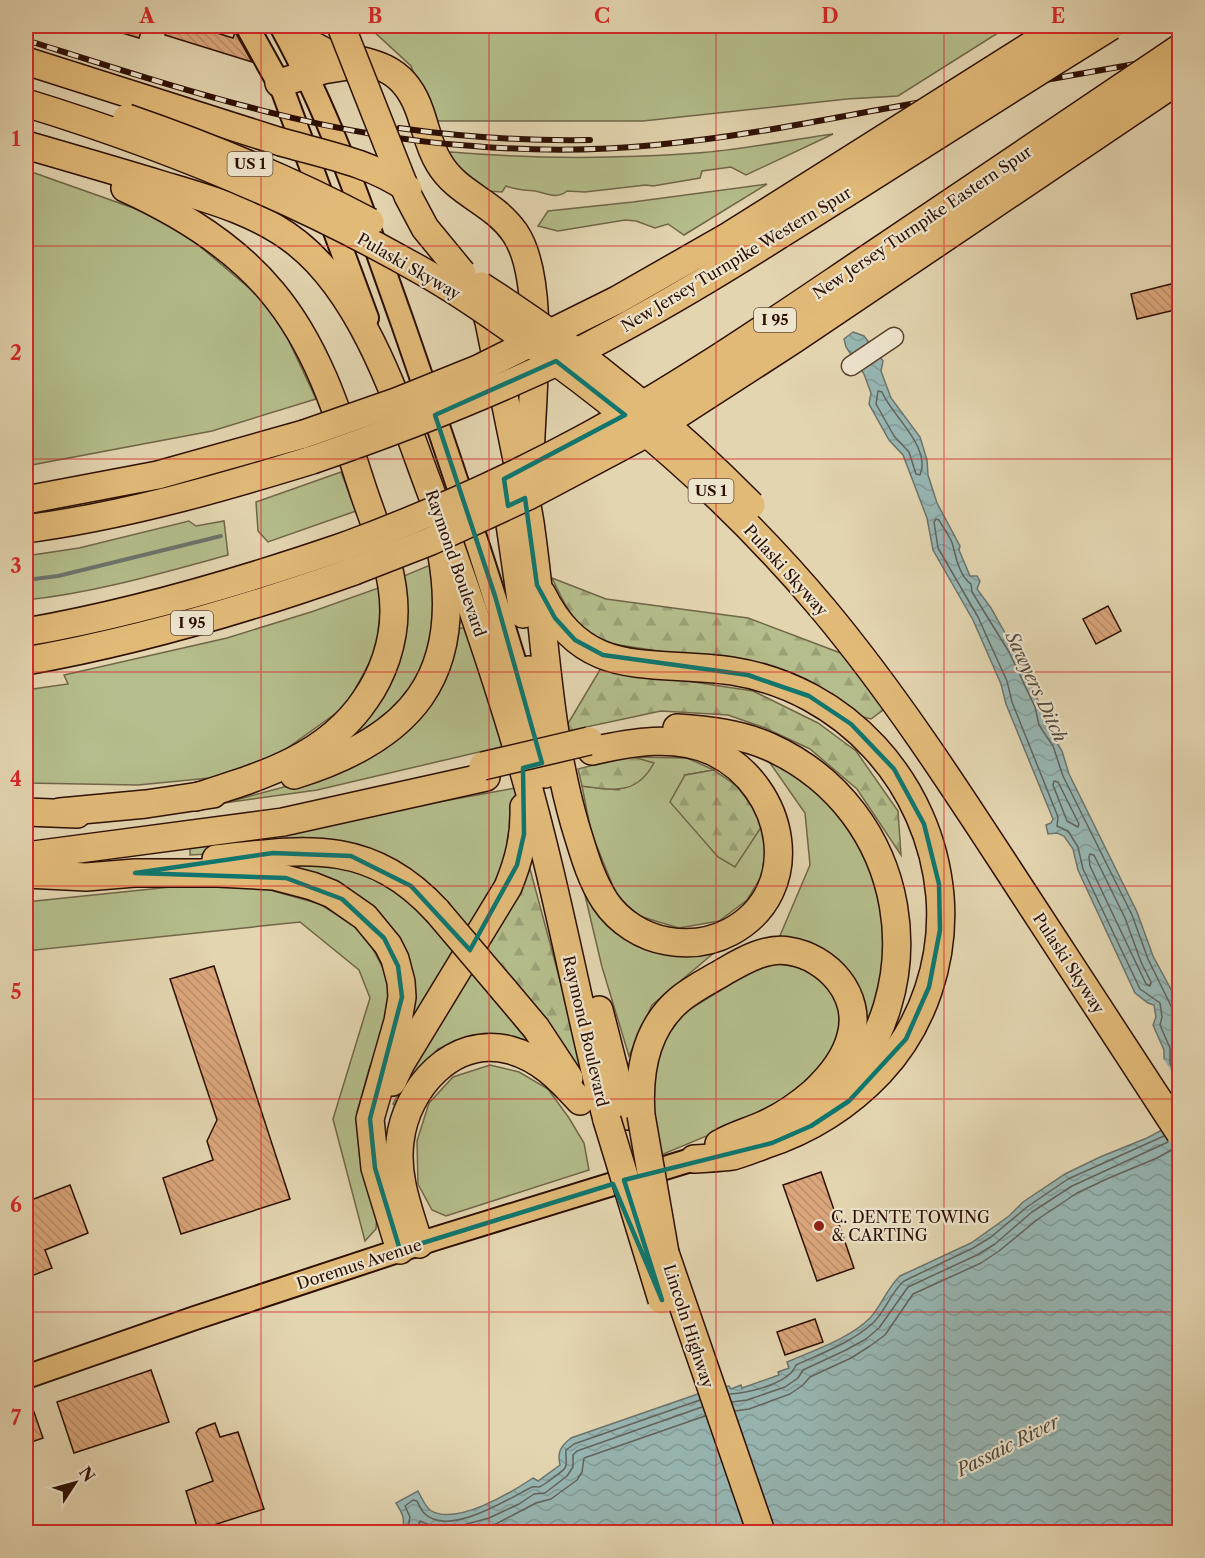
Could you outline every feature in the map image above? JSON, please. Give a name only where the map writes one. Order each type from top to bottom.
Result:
[{"type":"highway","points":[[292,26],[312,45],[327,53],[387,68],[403,82],[417,103],[432,149],[443,170],[458,186],[488,204],[502,216],[516,235],[525,253],[532,282],[535,336],[530,431],[531,527],[549,693],[569,802],[588,863],[605,901],[615,914],[638,931],[654,938],[673,942],[690,943],[716,938],[731,932],[751,917],[766,899],[773,884],[778,865],[779,845],[776,824],[767,802],[744,774],[714,752],[679,743],[646,741],[591,746]]},
{"type":"highway","points":[[341,26],[408,196],[425,228],[467,274],[489,322],[531,527]]},
{"type":"highway","name":"New Jersey Turnpike Western Spur","points":[[26,529],[92,518],[200,493],[308,447],[367,413],[470,373],[556,332],[737,231],[1062,26]]},
{"type":"highway","name":"New Jersey Turnpike Western Spur","points":[[26,500],[308,447],[423,420],[493,391],[570,355],[647,314],[741,259],[1111,26]]},
{"type":"highway","name":"New Jersey Turnpike Eastern Spur","points":[[26,632],[112,616],[209,591],[345,546],[423,516],[582,439],[651,400],[752,336],[1179,48]]},
{"type":"highway","points":[[26,61],[370,169],[407,187],[431,208],[448,228],[466,256],[467,274],[524,625],[533,724]]},
{"type":"highway","points":[[279,83],[305,74],[341,66],[373,63]]},
{"type":"highway","name":"New Jersey Turnpike Eastern Spur","points":[[26,661],[188,624],[267,601],[354,571],[442,536],[528,496],[660,426],[812,328],[1179,79]]},
{"type":"highway","name":"Pulaski Skyway","points":[[26,86],[173,134],[231,156],[312,192],[467,274],[563,342],[650,410],[721,475],[792,547],[889,664],[924,711],[1179,1103]]},
{"type":"highway","name":"Pulaski Skyway","points":[[26,103],[227,175],[363,238],[426,273],[491,314],[601,395],[666,450],[721,500],[773,553],[824,610],[913,725],[1179,1133]]},
{"type":"highway","points":[[26,145],[214,201],[251,215],[276,228],[304,249],[328,276],[350,307],[386,371]]},
{"type":"highway","points":[[26,153],[110,182],[163,206],[217,241],[261,279],[294,322],[321,373],[344,431],[385,556],[393,597],[392,635],[379,675],[358,710],[332,737],[298,759],[264,774],[196,797]]},
{"type":"highway","name":"Raymond Boulevard","points":[[386,371],[482,637],[523,767],[617,1120]]},
{"type":"highway","points":[[26,812],[60,812],[146,804],[248,788],[330,762],[357,750],[400,721],[416,704],[434,673],[445,628],[444,566],[430,491]]},
{"type":"highway","points":[[26,542],[92,518]]},
{"type":"highway","points":[[537,585],[550,609],[568,633],[584,646],[603,656],[633,663],[716,669],[748,675],[786,686],[824,705],[851,724],[874,745],[894,769],[918,809],[934,855],[941,914],[936,960],[922,1007],[906,1039],[888,1063],[869,1083],[829,1116],[784,1138],[732,1156],[694,1159]]},
{"type":"highway","points":[[26,617],[38,615],[112,616]]},
{"type":"highway","name":"Raymond Boulevard","points":[[533,724],[617,1120]]},
{"type":"highway","points":[[26,856],[292,820],[591,746],[647,729],[728,733],[769,746],[819,777],[840,798],[865,830],[884,867],[897,925],[897,957],[893,984],[882,1023],[868,1052],[841,1088],[784,1138]]},
{"type":"highway","points":[[410,1247],[399,1150],[402,1128],[409,1108],[419,1089],[432,1073],[448,1061],[477,1049],[510,1050],[530,1058],[551,1071],[580,1101],[617,1120],[641,1081],[645,1052],[665,1013],[718,963],[755,935],[775,913],[791,873],[794,845],[786,806],[769,778],[757,764],[737,749],[699,730]]},
{"type":"highway","points":[[373,1150],[382,1110],[394,1076],[500,903],[518,864],[524,834],[523,767]]},
{"type":"highway","points":[[60,812],[148,821],[214,819],[251,815],[485,771]]},
{"type":"highway","points":[[135,873],[178,863],[308,851],[337,853],[364,860],[390,872],[411,886],[437,911],[546,1040],[580,1101]]},
{"type":"highway","points":[[26,874],[86,877],[135,873],[248,874],[286,878],[342,899],[372,924],[384,938],[395,959],[400,974],[402,997],[398,1021],[370,1119],[373,1150],[377,1177],[410,1247]]},
{"type":"highway","points":[[689,992],[747,959],[768,952],[788,951],[812,958],[832,971],[845,990],[853,1024],[845,1053],[832,1072],[795,1107],[772,1121],[728,1138],[694,1159]]},
{"type":"highway","name":"Lincoln Highway","points":[[617,1120],[761,1533]]},
{"type":"highway","name":"Lincoln Highway","points":[[617,1120],[662,1300],[743,1533]]},
{"type":"main road","name":"Raymond Boulevard","points":[[247,26],[279,83],[386,371]]},
{"type":"main road","name":"Raymond Boulevard","points":[[281,26],[341,155],[369,229],[450,459],[495,596],[533,724]]},
{"type":"main road","name":"Doremus Avenue","points":[[26,1377],[410,1247],[694,1159]]},
{"type":"street","points":[[851,366],[894,337]]},
{"type":"highlighted area","points":[[556,361],[625,415],[504,479],[508,506],[525,498],[537,585],[555,618],[575,640],[603,655],[748,675],[809,696],[851,724],[894,769],[924,824],[939,884],[940,930],[929,987],[906,1039],[849,1101],[811,1126],[772,1143],[624,1180],[662,1300],[613,1184],[400,1250],[375,1168],[370,1119],[402,997],[398,966],[384,938],[342,899],[286,878],[135,873],[273,853],[351,856],[411,886],[470,950],[517,865],[524,834],[523,768],[542,763],[495,596],[435,415]]},
{"type":"green space","points":[[363,26],[1009,26],[898,96],[847,99],[643,121],[431,121],[411,66],[372,30]]},
{"type":"green space","points":[[833,134],[746,175],[731,167],[702,171],[700,178],[653,186],[585,192],[567,191],[559,195],[506,186],[502,192],[488,191],[473,182],[443,154],[451,152],[574,157],[666,155],[731,150]]},
{"type":"green space","points":[[26,170],[170,221],[274,309],[316,399],[212,431],[26,466]]},
{"type":"green space","points":[[767,184],[684,235],[668,224],[655,228],[636,221],[625,220],[558,231],[538,226],[548,211]]},
{"type":"green space","points":[[341,472],[356,511],[268,542],[258,531],[256,502]]},
{"type":"green space","points":[[189,521],[196,526],[224,521],[228,555],[102,587],[26,600],[26,556],[79,548]]},
{"type":"green space","points":[[435,563],[438,600],[422,678],[400,706],[353,736],[353,728],[399,578]]},
{"type":"green space","points":[[552,578],[606,599],[748,618],[843,654],[887,707],[871,719],[859,716],[768,668],[593,641],[580,627]]},
{"type":"green space","points":[[381,587],[376,650],[346,706],[279,754],[210,778],[138,785],[26,783],[26,690],[68,684],[64,675],[227,638]]},
{"type":"green space","points":[[466,627],[509,745],[317,790],[224,803],[321,777],[446,676],[455,650],[454,630]]},
{"type":"green space","points":[[601,668],[753,691],[818,723],[856,751],[898,811],[901,855],[857,789],[810,749],[765,728],[728,715],[661,711],[563,732]]},
{"type":"green space","points":[[763,753],[846,813],[875,865],[892,937],[882,1003],[865,1034],[847,973],[822,948],[779,938],[810,865],[805,813]]},
{"type":"green space","points":[[630,756],[654,763],[640,781],[631,786],[614,789],[582,786],[578,769]]},
{"type":"green space","points":[[633,757],[687,758],[714,770],[685,775],[764,823],[767,847],[763,874],[747,900],[719,921],[679,928],[639,916],[617,896],[591,832],[582,786],[619,790]]},
{"type":"green space","points":[[714,770],[738,787],[764,823],[735,867],[718,857],[670,802],[685,775]]},
{"type":"green space","points":[[521,787],[506,868],[466,931],[343,847],[190,855],[190,847]]},
{"type":"green space","points":[[328,862],[375,878],[411,904],[458,954],[397,1046],[414,1013],[408,966],[280,868]]},
{"type":"green space","points":[[530,869],[586,1077],[485,952]]},
{"type":"green space","points":[[579,870],[623,931],[715,952],[652,1005],[629,1056],[602,967]]},
{"type":"green space","points":[[190,885],[259,887],[320,904],[364,932],[387,976],[390,1019],[370,1066],[357,1112],[362,1165],[377,1213],[376,1229],[365,1241],[333,1119],[370,998],[359,970],[300,922],[26,951],[26,902]]},
{"type":"green space","points":[[767,962],[810,969],[832,987],[842,1017],[839,1046],[826,1070],[776,1107],[661,1155],[651,1094],[661,1045],[682,1014]]},
{"type":"green space","points":[[471,971],[535,1050],[467,1039],[438,1049],[415,1075],[399,1107],[393,1104],[419,1056]]},
{"type":"green space","points":[[490,1065],[519,1072],[548,1089],[584,1143],[589,1170],[446,1216],[432,1210],[418,1184],[417,1141],[429,1103],[453,1077]]},
{"type":"water","points":[[853,332],[864,336],[883,361],[881,371],[891,398],[920,437],[937,503],[960,546],[959,550],[970,576],[977,576],[980,581],[977,589],[991,608],[1014,649],[1040,705],[1045,723],[1062,751],[1069,774],[1137,912],[1153,956],[1174,995],[1179,1014],[1179,1110],[1177,1091],[1164,1065],[1164,1050],[1153,1025],[1156,1017],[1154,1005],[1135,993],[1078,870],[1073,849],[1064,836],[1057,833],[1048,834],[1046,825],[1053,819],[1006,704],[1001,684],[973,620],[933,550],[927,518],[903,455],[889,440],[869,404],[871,393],[864,374],[846,347],[844,339]]},
{"type":"water","name":"Passaic River","points":[[1179,1114],[1179,1532],[401,1532],[403,1517],[396,1503],[418,1491],[430,1510],[441,1514],[468,1511],[498,1499],[533,1478],[538,1481],[560,1465],[561,1449],[571,1438],[715,1388],[729,1386],[731,1389],[741,1385],[742,1388],[779,1375],[778,1372],[789,1368],[787,1362],[831,1343],[862,1325],[874,1313],[900,1276],[971,1243],[1009,1216],[1023,1202],[1065,1174],[1147,1138],[1164,1129]]},
{"type":"pier","points":[[1161,1055],[1179,1083],[1179,1155],[1161,1127],[1177,1110],[1175,1092],[1161,1066]]},
{"type":"building","points":[[107,26],[143,26],[139,38],[106,28]]},
{"type":"building","points":[[168,26],[195,26],[233,38],[235,32],[252,62],[165,35]]},
{"type":"building","points":[[1179,282],[1179,309],[1137,319],[1131,294]]},
{"type":"building","points":[[1108,606],[1121,631],[1096,644],[1083,619]]},
{"type":"building","points":[[214,966],[290,1199],[181,1234],[163,1178],[213,1160],[207,1141],[217,1120],[170,979]]},
{"type":"building","name":"C. DENTE TOWING & CARTING","points":[[821,1172],[854,1268],[817,1281],[783,1185]]},
{"type":"building","points":[[70,1185],[88,1233],[45,1250],[52,1268],[26,1278],[26,1202]]},
{"type":"building","points":[[815,1319],[823,1342],[785,1355],[777,1332]]},
{"type":"building","points":[[151,1370],[169,1422],[74,1453],[57,1402]]},
{"type":"building","points":[[26,1393],[43,1438],[26,1444]]},
{"type":"building","points":[[215,1423],[220,1437],[238,1432],[264,1509],[198,1530],[186,1491],[213,1481],[196,1433],[199,1429]]},
{"type":"waterway","points":[[26,580],[58,576],[221,536]]},
{"type":"railway","points":[[26,40],[191,91],[302,120],[359,132],[416,140],[496,148],[541,149],[632,147],[741,134],[1180,56]]},
{"type":"railway","points":[[399,128],[494,138],[590,140]]},
{"type":"place","name":"C. DENTE TOWING & CARTING","points":[[819,1226]]},
{"type":"water label","name":"Sawyers Ditch","points":[[1036,687]]}]
